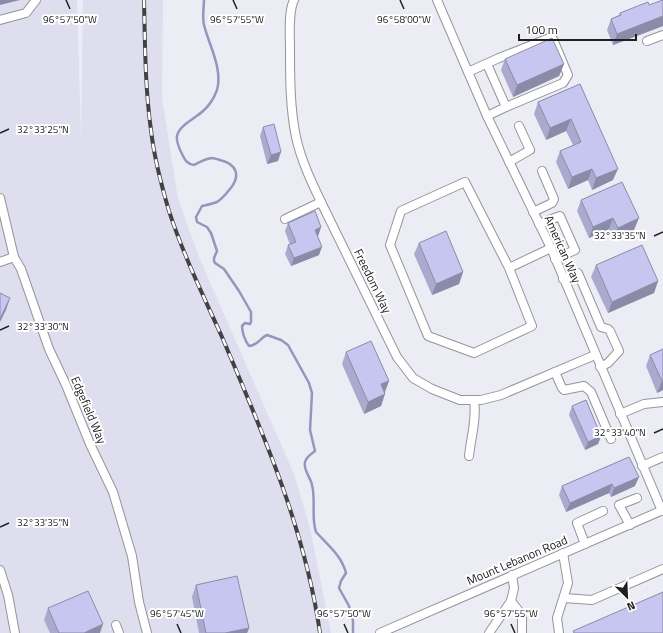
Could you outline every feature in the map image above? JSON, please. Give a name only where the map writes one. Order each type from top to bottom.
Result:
[{"type":"street","points":[[0,20],[26,12],[36,0]]},
{"type":"street","name":"Freedom Way","points":[[294,0],[290,29],[290,91],[296,137],[310,178],[321,202],[397,357],[413,378],[440,393],[460,400],[481,400],[501,395],[595,355]]},
{"type":"street","name":"American Way","points":[[437,0],[508,162],[551,248],[662,511]]},
{"type":"street","points":[[647,41],[663,35]]},
{"type":"street","points":[[468,72],[552,37],[558,50],[568,75],[563,83],[487,116]]},
{"type":"street","points":[[487,64],[506,107]]},
{"type":"street","points":[[508,162],[530,150],[519,126]]},
{"type":"street","points":[[533,212],[552,203],[554,199],[542,171]]},
{"type":"street","points":[[466,182],[509,268],[532,326],[474,353],[428,336],[390,245],[401,211],[466,182]]},
{"type":"street","name":"Edgefield Way","points":[[0,198],[14,257],[21,269],[49,349],[66,384],[90,444],[113,492],[132,556],[139,602],[147,633]]},
{"type":"street","points":[[285,219],[321,202]]},
{"type":"street","points":[[539,224],[560,216],[575,250],[555,259]]},
{"type":"street","points":[[509,268],[551,248]]},
{"type":"street","points":[[0,262],[14,257]]},
{"type":"street","points":[[564,279],[578,273],[600,327],[608,328],[619,351],[608,364],[600,367]]},
{"type":"street","points":[[555,372],[564,390],[584,386],[591,392],[611,439]]},
{"type":"street","points":[[469,456],[476,411],[474,400]]},
{"type":"street","points":[[620,414],[644,404],[663,402]]},
{"type":"street","points":[[642,466],[663,457]]},
{"type":"street","points":[[630,525],[619,505],[636,498]]},
{"type":"street","points":[[585,544],[577,523],[603,511]]},
{"type":"street","name":"Mount Lebanon Road","points":[[381,633],[662,511]]},
{"type":"street","points":[[560,633],[557,618],[568,583],[563,553]]},
{"type":"street","points":[[564,598],[592,600],[663,569]]},
{"type":"street","points":[[0,570],[8,595],[15,633]]},
{"type":"street","points":[[489,633],[511,601],[514,588],[512,576]]},
{"type":"street","points":[[511,601],[522,615],[522,633]]},
{"type":"shaded area","points":[[0,0],[77,0],[81,139],[83,0],[163,0],[162,98],[178,199],[199,257],[294,474],[310,528],[331,633],[0,633]]},
{"type":"building","points":[[663,0],[663,16],[617,34],[611,19],[621,15],[620,13],[648,2],[649,5]]},
{"type":"building","points":[[552,38],[564,64],[517,85],[505,59]]},
{"type":"building","points":[[580,84],[618,169],[596,178],[592,169],[572,177],[560,151],[581,142],[571,119],[550,128],[538,102]]},
{"type":"building","points":[[274,124],[281,152],[271,155],[263,127]]},
{"type":"building","points":[[622,182],[639,218],[618,228],[613,218],[593,227],[581,200]]},
{"type":"building","points":[[315,211],[321,227],[315,230],[322,247],[294,258],[288,245],[296,242],[288,223]]},
{"type":"building","points":[[446,231],[463,272],[436,284],[419,243]]},
{"type":"building","points":[[642,245],[658,281],[612,302],[596,265]]},
{"type":"building","points":[[0,293],[10,298],[0,319]]},
{"type":"building","points":[[371,341],[389,381],[381,384],[385,394],[368,402],[346,352]]},
{"type":"building","points":[[663,349],[663,381],[662,381],[650,355]]},
{"type":"building","points":[[586,400],[601,436],[588,442],[572,406]]},
{"type":"building","points":[[629,457],[639,477],[614,488],[612,484],[570,503],[562,486]]},
{"type":"building","points":[[237,576],[249,628],[225,633],[206,633],[196,585]]},
{"type":"building","points":[[88,591],[103,624],[84,633],[59,633],[48,608]]},
{"type":"building","points":[[663,592],[663,633],[574,633],[573,631]]},
{"type":"waterway","points":[[204,0],[203,22],[217,65],[217,90],[211,102],[205,109],[181,128],[178,132],[177,143],[184,158],[190,164],[194,165],[213,158],[230,164],[236,171],[235,180],[230,189],[217,202],[202,206],[196,217],[197,222],[207,227],[211,233],[217,251],[214,258],[215,263],[224,269],[251,312],[250,324],[245,323],[242,326],[244,336],[249,346],[254,345],[267,335],[281,340],[288,345],[309,383],[312,393],[310,430],[315,451],[306,459],[305,465],[314,497],[315,527],[316,532],[334,551],[344,567],[346,573],[339,588],[349,606],[353,621],[353,633]]},
{"type":"railway","points":[[144,0],[149,114],[154,150],[163,191],[181,243],[222,337],[281,482],[304,556],[320,633]]}]
